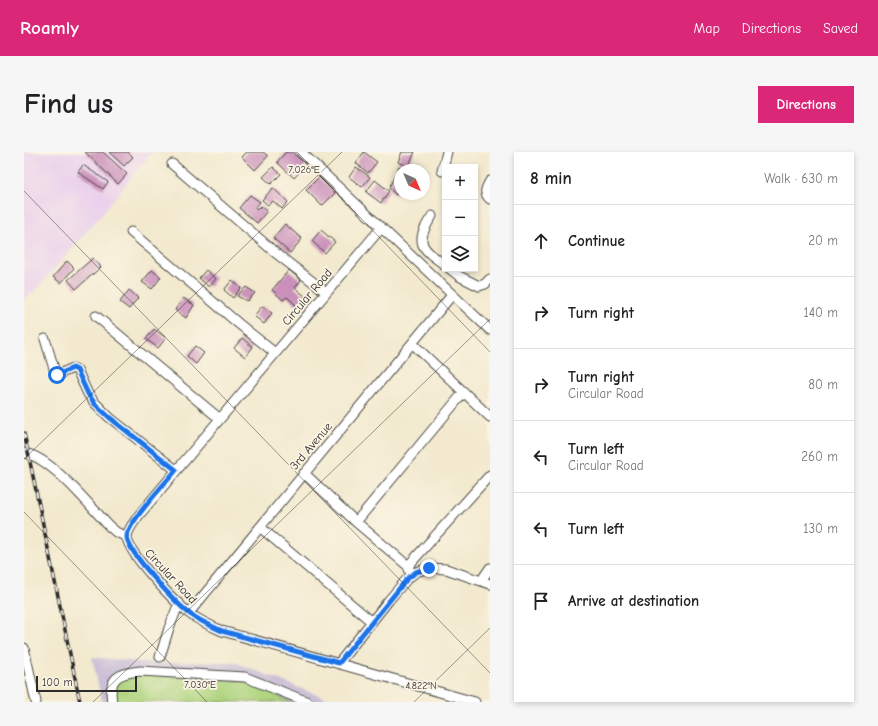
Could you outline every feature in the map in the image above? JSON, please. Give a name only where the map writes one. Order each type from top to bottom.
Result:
[{"type":"street","points":[[301,152],[490,330]]},
{"type":"street","points":[[444,164],[447,152]]},
{"type":"street","points":[[172,164],[277,254],[326,292]]},
{"type":"street","points":[[490,180],[485,189],[487,196],[490,199]]},
{"type":"street","points":[[432,216],[423,230],[422,243],[425,249],[442,263]]},
{"type":"street","name":"Circular Road","points":[[381,228],[139,515],[129,529],[127,537],[130,547],[135,555],[151,575],[189,613],[207,625],[222,631],[475,702]]},
{"type":"street","points":[[130,232],[275,353]]},
{"type":"street","points":[[454,272],[479,286],[485,284],[490,279]]},
{"type":"street","name":"3rd Avenue","points":[[189,613],[452,295]]},
{"type":"street","points":[[96,316],[220,419]]},
{"type":"street","points":[[45,339],[57,375],[73,368],[77,370],[88,394],[95,404],[109,417],[176,470]]},
{"type":"street","points":[[413,344],[490,417]]},
{"type":"street","points":[[356,522],[464,392]]},
{"type":"street","points":[[24,453],[38,457],[46,462],[69,484],[108,526],[127,537]]},
{"type":"street","points":[[304,474],[410,571],[435,568],[446,569],[486,582],[490,568]]},
{"type":"street","points":[[339,663],[410,571],[490,475]]},
{"type":"street","points":[[260,527],[372,622]]},
{"type":"street","points":[[160,657],[179,603]]},
{"type":"street","points":[[24,648],[36,702]]},
{"type":"street","points":[[112,702],[110,690],[113,681],[118,676],[126,672],[140,672],[245,676],[308,702]]},
{"type":"shaded area","points":[[24,152],[152,152],[44,281],[24,300]]},
{"type":"shaded area","points":[[92,657],[149,663],[234,662],[335,702],[102,702]]},
{"type":"green space","points":[[137,674],[242,681],[292,702],[115,702],[114,690],[119,680]]},
{"type":"building","points":[[85,152],[103,152],[127,174],[118,184]]},
{"type":"building","points":[[109,152],[128,152],[133,157],[124,166]]},
{"type":"building","points":[[247,152],[263,152],[268,156],[255,170],[242,157]]},
{"type":"building","points":[[286,152],[292,152],[306,165],[294,178],[277,162]]},
{"type":"building","points":[[364,152],[377,162],[368,173],[356,163]]},
{"type":"building","points":[[402,152],[415,152],[409,164],[402,164],[398,162]]},
{"type":"building","points":[[83,165],[108,182],[103,189],[78,172]]},
{"type":"building","points":[[273,167],[281,174],[271,184],[263,177]]},
{"type":"building","points":[[356,167],[370,177],[362,187],[349,177]]},
{"type":"building","points":[[319,177],[335,193],[322,206],[306,190]]},
{"type":"building","points":[[394,177],[394,193],[389,188]]},
{"type":"building","points":[[375,180],[389,191],[381,203],[366,192]]},
{"type":"building","points":[[273,188],[288,202],[282,209],[273,201],[268,205],[262,200]]},
{"type":"building","points":[[250,195],[260,202],[255,208],[257,210],[261,206],[267,211],[257,223],[239,208]]},
{"type":"building","points":[[285,224],[302,239],[290,253],[273,238]]},
{"type":"building","points":[[321,230],[335,242],[325,253],[312,241]]},
{"type":"building","points":[[93,258],[101,267],[76,289],[68,280]]},
{"type":"building","points":[[67,261],[74,268],[61,283],[53,277]]},
{"type":"building","points":[[152,270],[161,277],[152,289],[142,282]]},
{"type":"building","points":[[206,270],[216,279],[209,287],[199,278]]},
{"type":"building","points":[[289,270],[301,280],[295,288],[305,296],[297,306],[287,297],[283,300],[272,290]]},
{"type":"building","points":[[232,280],[241,288],[233,298],[224,290]]},
{"type":"building","points":[[246,287],[255,293],[247,301],[237,296]]},
{"type":"building","points":[[129,290],[138,298],[129,309],[120,302]]},
{"type":"building","points":[[183,298],[194,305],[186,318],[175,310]]},
{"type":"building","points":[[262,306],[272,313],[264,324],[254,316]]},
{"type":"building","points":[[154,329],[166,338],[158,348],[146,339]]},
{"type":"building","points":[[242,338],[253,347],[245,357],[234,348]]},
{"type":"building","points":[[195,346],[204,353],[196,364],[187,356]]},
{"type":"railway","points":[[24,433],[80,702]]},
{"type":"route","points":[[57,375],[76,368],[88,394],[95,404],[109,417],[176,470],[139,515],[129,529],[127,537],[130,547],[135,555],[151,575],[189,613],[207,625],[222,631],[339,663],[407,579],[416,572],[429,568]]}]
